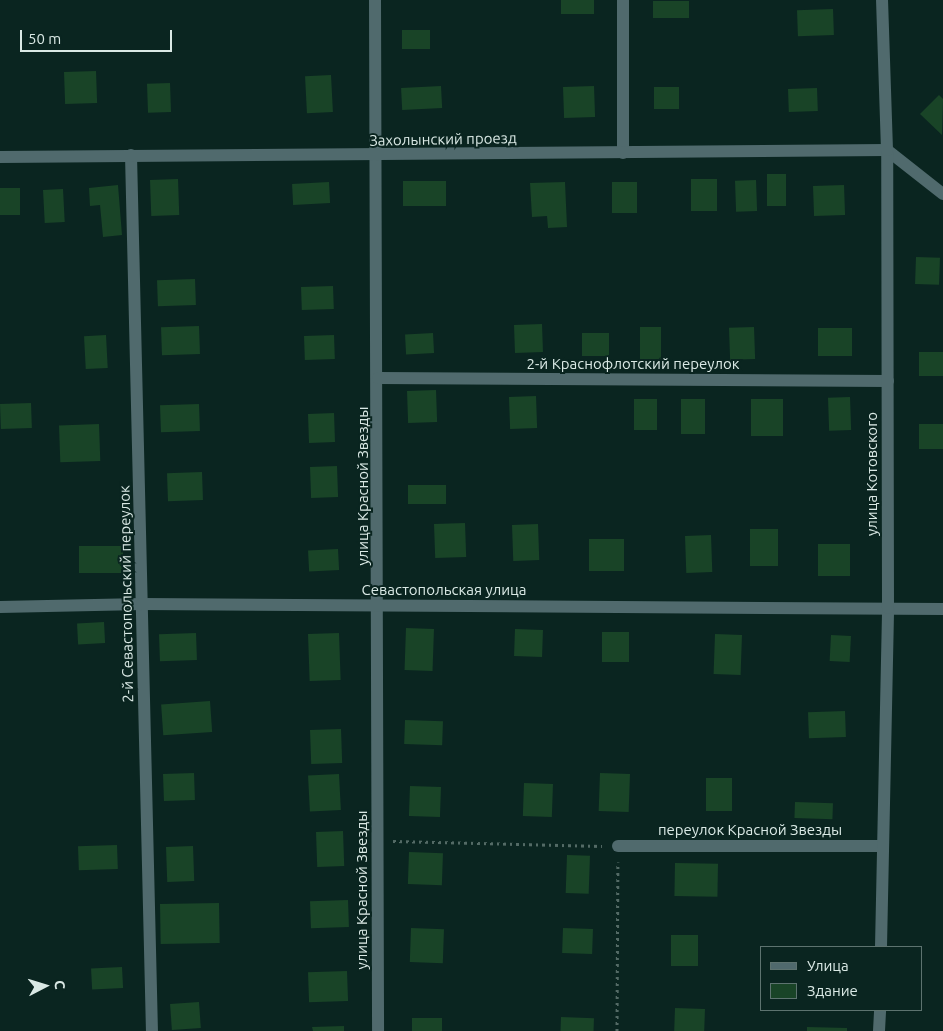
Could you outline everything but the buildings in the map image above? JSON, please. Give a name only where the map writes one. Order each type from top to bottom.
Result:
[{"type":"street","name":"улица Красной Звезды","points":[[375,0],[379,607],[378,1031]]},
{"type":"street","points":[[623,0],[623,153]]},
{"type":"street","name":"улица Котовского","points":[[881,946],[888,608],[887,150],[882,0]]},
{"type":"street","name":"Захолынский проезд","points":[[0,157],[131,155],[377,156],[887,150]]},
{"type":"street","points":[[887,150],[943,194]]},
{"type":"street","name":"2-й Севастопольский переулок","points":[[131,155],[152,1031]]},
{"type":"street","name":"2-й Краснофлотский переулок","points":[[378,378],[888,381]]},
{"type":"street","name":"Севастопольская улица","points":[[0,607],[142,604],[379,607],[943,609]]},
{"type":"street","name":"переулок Красной Звезды","points":[[618,846],[883,846]]},
{"type":"street","points":[[879,1031],[880,1011]]},
{"type":"path","points":[[379,841],[618,846],[617,1031]]}]
